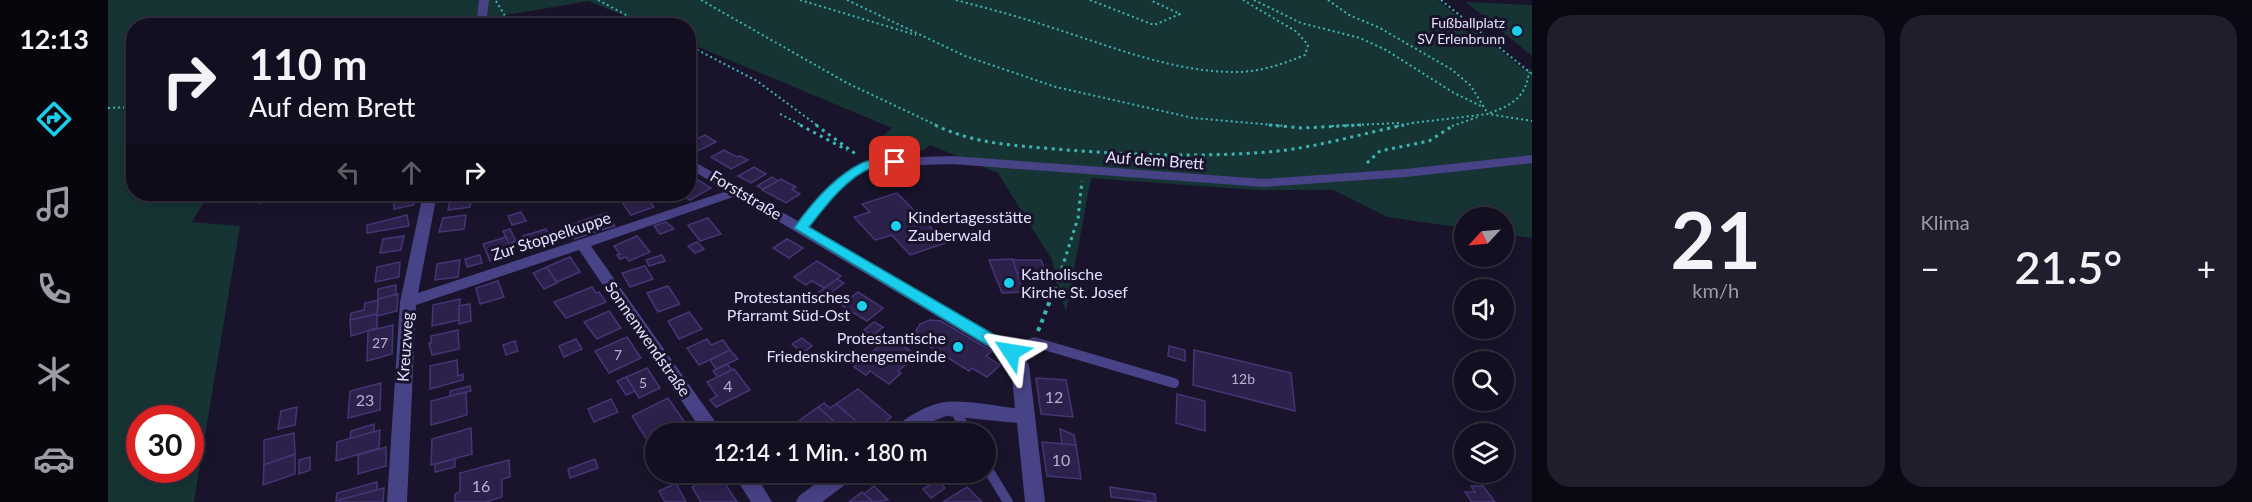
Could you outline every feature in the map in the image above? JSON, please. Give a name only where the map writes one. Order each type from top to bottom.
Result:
[{"type":"street","points":[[482,18],[484,0]]},
{"type":"street","name":"Forststraße","points":[[696,167],[1011,352]]},
{"type":"street","name":"Zur Stoppelkuppe","points":[[408,302],[739,191]]},
{"type":"street","name":"Kreuzweg","points":[[397,502],[408,302],[429,201]]},
{"type":"street","name":"Sonnenwendstraße","points":[[582,244],[707,423]]},
{"type":"street","points":[[1011,352],[1020,365],[1035,502]]},
{"type":"street","points":[[917,423],[934,412],[954,408],[1024,416]]},
{"type":"street","points":[[749,483],[762,502]]},
{"type":"street","points":[[806,502],[832,483]]},
{"type":"lane","name":"Auf dem Brett","points":[[867,165],[952,160],[1264,183],[1353,177],[1532,159]]},
{"type":"lane","points":[[801,228],[827,195],[867,165]]},
{"type":"lane","points":[[1011,352],[1034,342],[1174,383]]},
{"type":"lane","points":[[954,408],[962,423]]},
{"type":"lane","points":[[996,482],[1008,502]]},
{"type":"path","points":[[494,0],[506,18]]},
{"type":"path","points":[[598,0],[632,18]]},
{"type":"path","points":[[701,0],[847,83],[958,136],[981,142],[1117,154],[1180,155],[1280,151],[1413,123]]},
{"type":"path","points":[[800,0],[927,38]]},
{"type":"path","points":[[847,0],[965,56],[1056,87],[1193,118],[1302,128],[1413,123],[1488,114],[1532,121]]},
{"type":"path","points":[[956,0],[1022,17],[1114,48],[1182,65],[1249,73],[1290,63],[1305,55],[1308,45],[1303,35],[1243,0]]},
{"type":"path","points":[[1090,0],[1154,25],[1180,14],[1149,0]]},
{"type":"path","points":[[1254,0],[1301,23],[1360,38],[1386,50],[1454,93],[1483,107]]},
{"type":"path","points":[[1328,0],[1348,15],[1380,28],[1451,69],[1471,86],[1488,114]]},
{"type":"path","points":[[1353,177],[1380,151],[1429,141],[1459,123],[1513,105],[1528,84],[1531,73],[1441,0]]},
{"type":"path","points":[[696,49],[757,81],[857,155],[867,165]]},
{"type":"path","points":[[108,108],[126,107]]},
{"type":"path","points":[[780,114],[857,155]]},
{"type":"path","points":[[1034,342],[1077,226],[1083,196],[1082,178],[1071,169]]},
{"type":"green space","points":[[108,0],[1438,0],[1522,68],[1532,70],[1532,238],[1514,236],[1514,207],[1454,207],[1454,227],[1387,217],[1333,190],[1255,190],[1091,178],[1066,312],[1052,260],[998,173],[930,145],[914,153],[885,149],[880,138],[892,128],[696,46],[696,18],[630,18],[588,1],[490,18],[126,18],[126,201],[205,201],[192,222],[240,226],[204,442],[204,405],[126,405],[126,483],[197,483],[194,502],[108,502]]},
{"type":"green space","name":"Fußballplatz SV Erlenbrunn","points":[[1466,2],[1532,5],[1532,56]]},
{"type":"building","points":[[705,135],[716,142],[698,151],[696,150],[696,139]]},
{"type":"building","points":[[724,150],[748,160],[731,169],[711,157]]},
{"type":"building","points":[[754,167],[766,174],[751,183],[738,176]]},
{"type":"building","points":[[772,177],[778,181],[763,189],[757,186]]},
{"type":"building","points":[[696,179],[711,188],[696,197]]},
{"type":"building","points":[[781,179],[796,187],[792,189],[800,194],[786,203],[762,190]]},
{"type":"building","name":"Kindertagesstätte Zauberwald","points":[[897,193],[946,243],[910,255],[892,235],[875,240],[854,217],[870,212],[862,204]]},
{"type":"building","points":[[394,201],[414,201],[414,205],[394,209]]},
{"type":"building","points":[[450,201],[471,201],[470,207],[448,210]]},
{"type":"building","points":[[621,201],[649,201],[654,207],[631,215]]},
{"type":"building","points":[[521,212],[526,221],[512,225],[508,216]]},
{"type":"building","points":[[607,213],[615,226],[595,232],[587,219]]},
{"type":"building","points":[[407,215],[409,226],[367,233],[367,225]]},
{"type":"building","points":[[466,215],[464,229],[439,232],[443,218]]},
{"type":"building","points":[[708,218],[721,234],[700,241],[688,225]]},
{"type":"building","points":[[587,219],[595,232],[575,239],[567,226]]},
{"type":"building","points":[[666,222],[674,229],[660,234],[654,226]]},
{"type":"building","points":[[510,229],[516,241],[509,244],[503,231]]},
{"type":"building","points":[[546,229],[553,242],[529,250],[523,236]]},
{"type":"building","points":[[404,236],[401,250],[380,253],[383,239]]},
{"type":"building","points":[[637,236],[650,252],[629,261],[626,257],[620,259],[617,255],[620,254],[614,246]]},
{"type":"building","points":[[506,237],[513,252],[490,261],[483,244]]},
{"type":"building","points":[[787,239],[803,248],[789,258],[773,248]]},
{"type":"building","points":[[697,242],[704,249],[695,253],[688,246]]},
{"type":"building","points":[[480,255],[482,263],[467,267],[465,259]]},
{"type":"building","points":[[662,255],[665,261],[649,266],[646,260]]},
{"type":"building","points":[[570,257],[580,272],[557,282],[546,267]]},
{"type":"building","name":"Katholische Kirche St. Josef","points":[[1013,259],[1023,292],[1002,293],[989,260]]},
{"type":"building","points":[[460,260],[458,277],[435,280],[437,264]]},
{"type":"building","points":[[1013,260],[1041,260],[1046,273],[1017,273]]},
{"type":"building","points":[[817,261],[841,276],[824,288],[812,281],[806,285],[794,277]]},
{"type":"building","points":[[400,262],[399,277],[375,282],[377,267]]},
{"type":"building","points":[[645,266],[653,279],[630,287],[622,273]]},
{"type":"building","points":[[547,267],[557,283],[544,289],[533,273]]},
{"type":"building","points":[[837,279],[844,283],[825,297],[819,292]]},
{"type":"building","points":[[498,281],[504,297],[480,304],[476,288]]},
{"type":"building","points":[[396,285],[396,295],[378,299],[378,289]]},
{"type":"building","points":[[668,286],[680,304],[658,312],[647,293]]},
{"type":"building","points":[[592,287],[606,302],[566,318],[554,302]]},
{"type":"building","name":"Protestantisches Pfarramt Süd-Ost","points":[[858,292],[883,308],[867,321],[841,305]]},
{"type":"building","points":[[398,294],[397,311],[377,316],[378,299]]},
{"type":"building","points":[[460,299],[459,320],[432,326],[433,305]]},
{"type":"building","points":[[378,300],[377,314],[350,320],[351,313],[364,310],[365,303]]},
{"type":"building","points":[[470,304],[471,321],[459,324],[459,306]]},
{"type":"building","points":[[609,311],[621,328],[597,339],[584,322]]},
{"type":"building","points":[[689,312],[702,329],[679,339],[668,321]]},
{"type":"building","points":[[377,314],[377,328],[351,336],[350,320]]},
{"type":"building","name":"Protestantische Friedenskirchengemeinde","points":[[930,320],[941,321],[992,351],[986,356],[1000,365],[987,377],[972,368],[969,371],[924,343],[916,331],[920,324]]},
{"type":"building","points":[[874,322],[883,327],[872,336],[864,330]]},
{"type":"building","points":[[393,325],[392,354],[367,361],[368,331]]},
{"type":"building","points":[[458,330],[459,349],[432,355],[429,343],[431,343],[431,336]]},
{"type":"building","points":[[894,334],[902,339],[898,343],[917,355],[898,371],[901,373],[889,384],[870,371],[866,375],[854,367]]},
{"type":"building","points":[[627,337],[641,358],[609,373],[595,351]]},
{"type":"building","points":[[802,338],[812,346],[803,353],[792,344]]},
{"type":"building","points":[[576,339],[582,349],[564,357],[559,346]]},
{"type":"building","points":[[707,339],[711,345],[723,340],[730,350],[699,365],[687,348]]},
{"type":"building","points":[[515,341],[518,351],[506,355],[503,345]]},
{"type":"building","points":[[1169,346],[1185,350],[1185,361],[1168,356]]},
{"type":"building","points":[[730,350],[738,359],[716,369],[710,360]]},
{"type":"building","points":[[1194,350],[1291,373],[1295,411],[1193,385]]},
{"type":"building","points":[[457,360],[458,376],[463,374],[463,380],[430,389],[430,366]]},
{"type":"building","points":[[727,364],[732,370],[718,377],[713,371]]},
{"type":"building","points":[[647,368],[660,388],[639,398],[626,377]]},
{"type":"building","points":[[734,369],[750,390],[716,407],[710,400],[717,396],[707,382]]},
{"type":"building","points":[[626,377],[635,391],[626,395],[617,381]]},
{"type":"building","points":[[1036,378],[1066,380],[1073,417],[1041,414]]},
{"type":"building","points":[[381,383],[380,410],[348,418],[350,391]]},
{"type":"building","points":[[470,386],[471,391],[450,396],[450,391]]},
{"type":"building","points":[[858,389],[891,417],[884,423],[858,423],[836,404]]},
{"type":"building","points":[[466,392],[467,415],[431,425],[431,401]]},
{"type":"building","points":[[1177,394],[1205,401],[1205,431],[1176,423]]},
{"type":"building","points":[[668,398],[685,423],[645,423],[645,437],[632,416]]},
{"type":"building","points":[[611,399],[618,412],[594,422],[588,409]]},
{"type":"building","points":[[824,403],[830,408],[836,404],[857,422],[836,423],[818,407]]},
{"type":"building","points":[[297,407],[295,425],[278,429],[281,411]]},
{"type":"building","points":[[818,407],[836,423],[796,423]]},
{"type":"building","points":[[374,424],[374,432],[350,439],[351,431]]},
{"type":"building","points":[[471,428],[472,454],[431,465],[432,439]]},
{"type":"building","points":[[1060,429],[1074,435],[1076,445],[1062,444]]},
{"type":"building","points":[[380,430],[379,448],[336,461],[337,442]]},
{"type":"building","points":[[294,433],[295,454],[264,465],[264,440]]},
{"type":"building","points":[[1042,442],[1076,445],[1081,479],[1047,476]]},
{"type":"building","points":[[386,447],[386,466],[358,474],[358,455]]},
{"type":"building","points":[[295,454],[295,474],[263,485],[264,465]]},
{"type":"building","points":[[310,457],[310,470],[299,474],[299,460]]},
{"type":"building","points":[[455,459],[455,467],[435,472],[435,464]]},
{"type":"building","points":[[595,459],[598,468],[570,478],[568,469]]},
{"type":"building","points":[[509,460],[510,477],[502,479],[502,497],[485,502],[455,502],[455,494],[460,492],[460,473]]},
{"type":"building","points":[[377,482],[377,490],[336,501],[337,493]]},
{"type":"building","points":[[676,483],[686,502],[665,502],[659,491]]},
{"type":"building","points":[[699,483],[725,483],[737,502],[701,502],[692,487]]},
{"type":"building","points":[[932,483],[940,483],[945,488],[931,498],[923,489]]},
{"type":"building","points":[[874,486],[888,500],[873,502],[864,494]]},
{"type":"building","points":[[1471,486],[1483,486],[1495,502],[1472,502],[1465,492],[1475,492]]},
{"type":"building","points":[[967,487],[982,502],[943,502]]},
{"type":"building","points":[[1110,487],[1155,494],[1156,502],[1111,497]]},
{"type":"building","points":[[384,488],[383,502],[339,502],[339,500]]},
{"type":"building","points":[[862,492],[873,502],[849,502]]},
{"type":"place","name":"Fußballplatz SV Erlenbrunn","points":[[1517,31]]},
{"type":"place","name":"Kindertagesstätte Zauberwald","points":[[896,226]]},
{"type":"place","name":"Katholische Kirche St. Josef","points":[[1009,283]]},
{"type":"place","name":"Protestantisches Pfarramt Süd-Ost","points":[[862,306]]},
{"type":"place","name":"Protestantische Friedenskirchengemeinde","points":[[958,347]]},
{"type":"route","points":[[895,162],[867,165],[841,183],[817,205],[801,228],[1011,352]]}]
